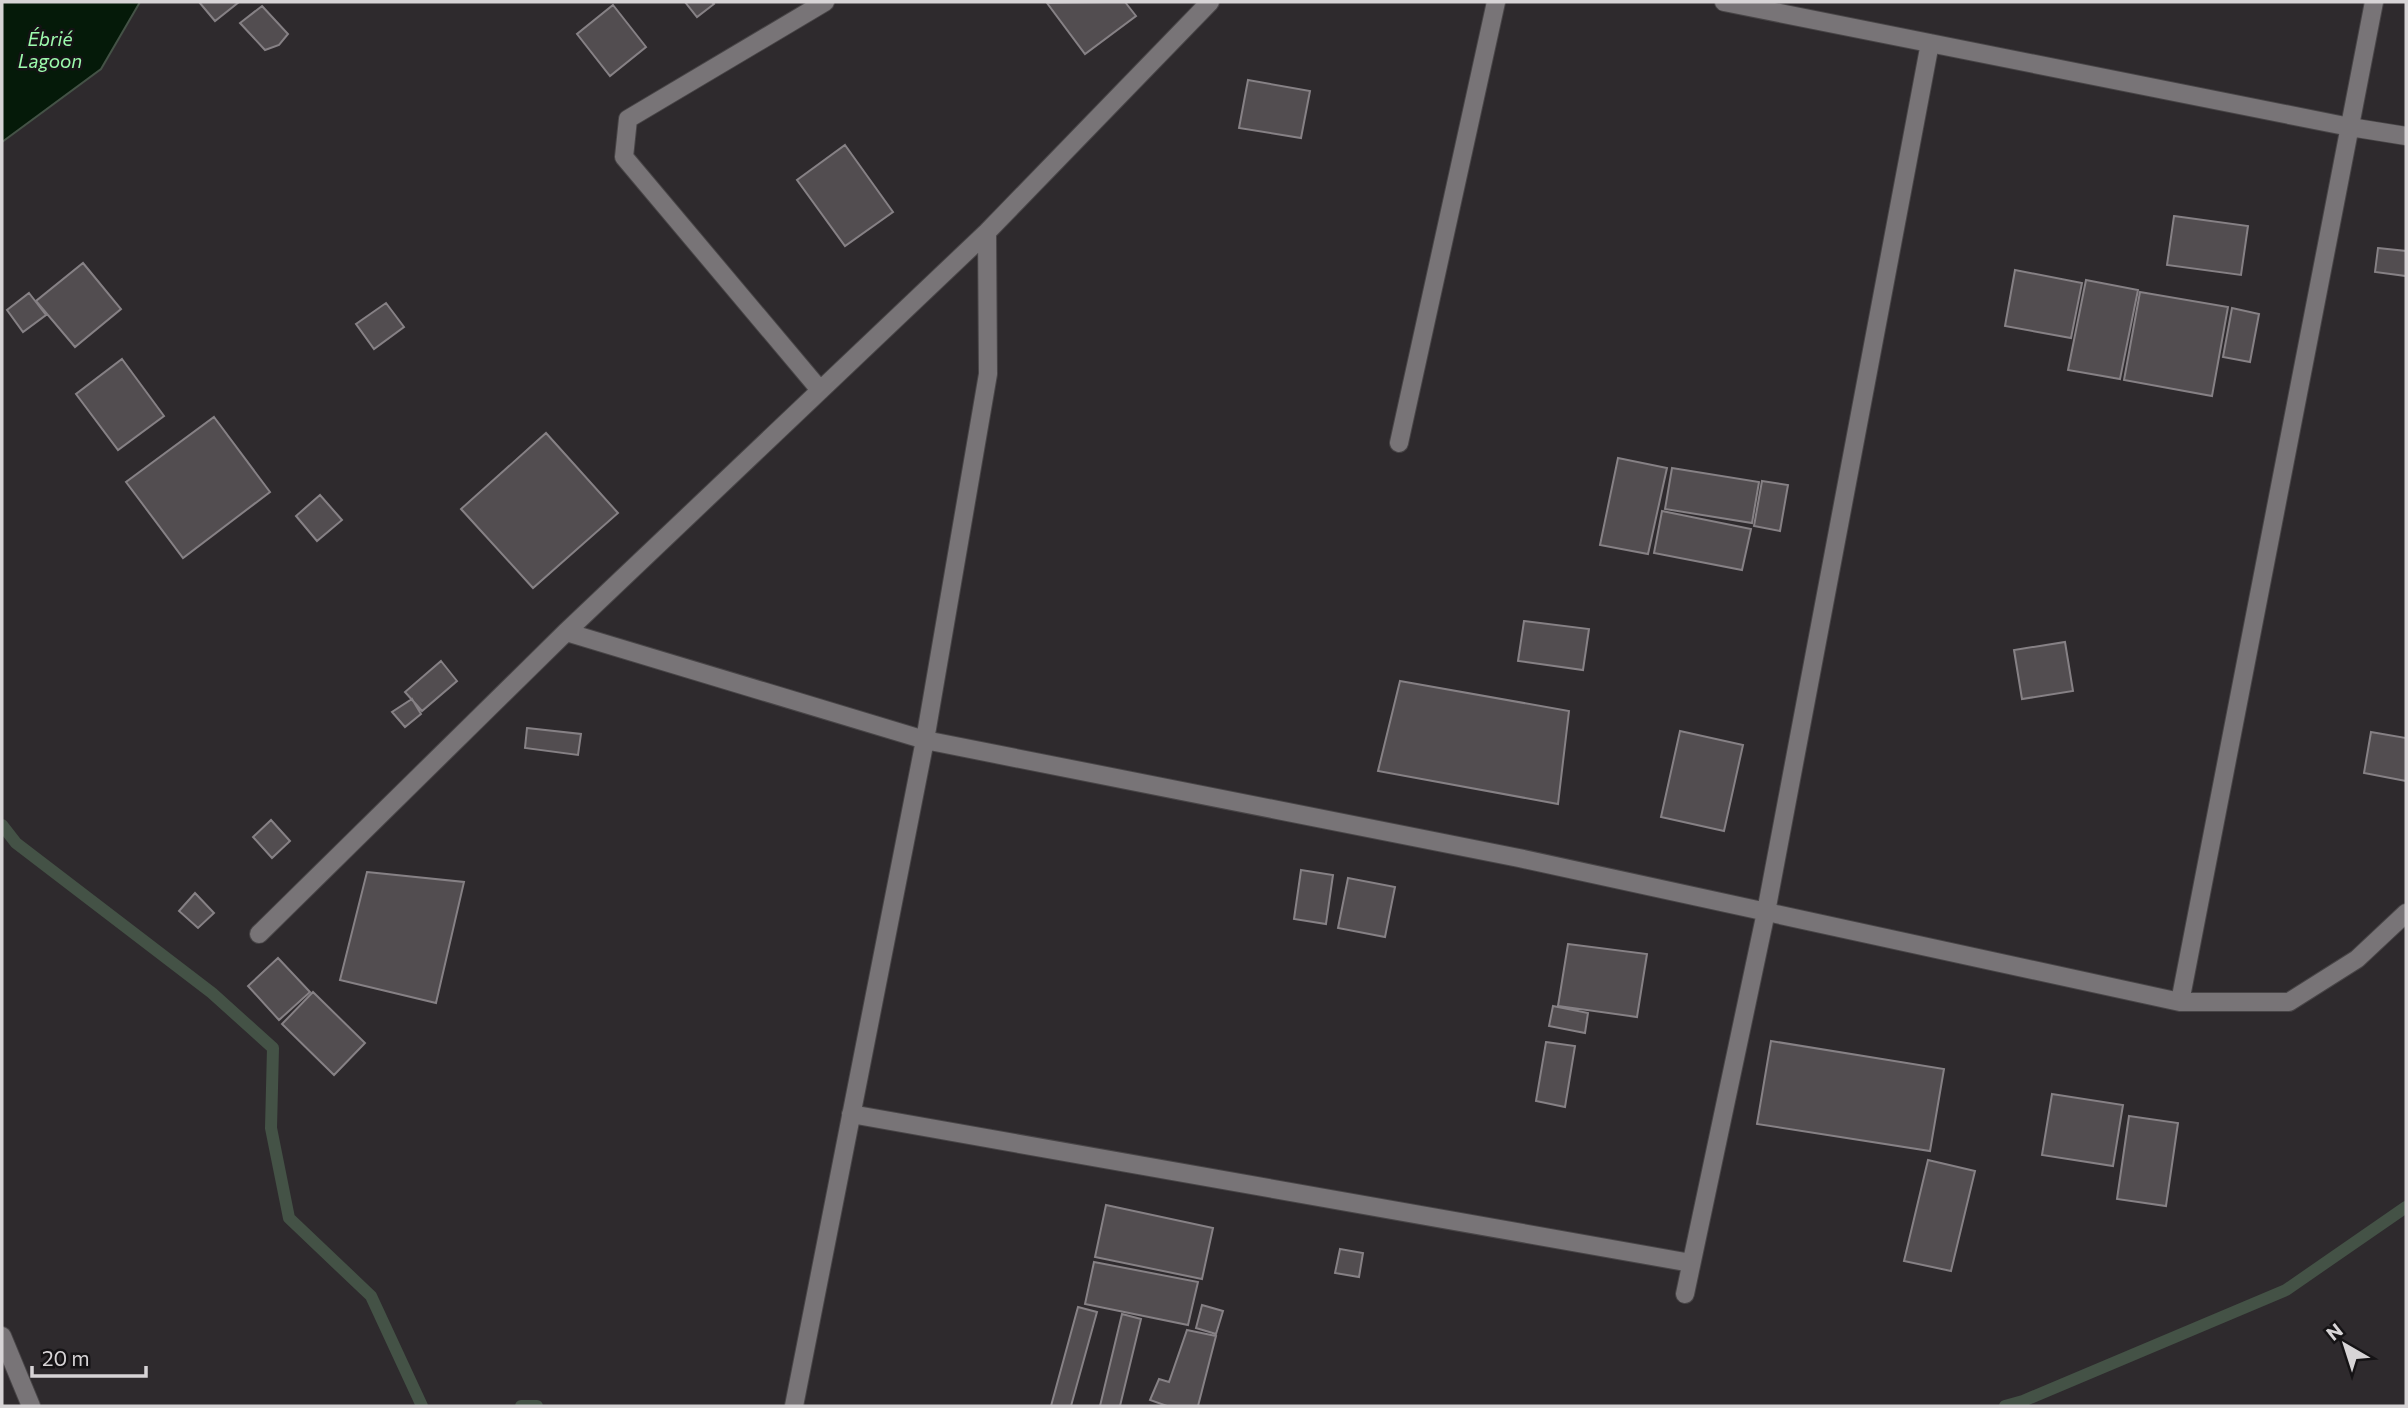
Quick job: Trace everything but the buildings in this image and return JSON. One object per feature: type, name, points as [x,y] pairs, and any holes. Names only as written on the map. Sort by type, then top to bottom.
[{"type":"street","points":[[820,390],[624,157],[628,119],[825,2]]},
{"type":"street","points":[[260,934],[566,632],[987,232],[1210,2]]},
{"type":"street","points":[[1399,443],[1496,2]]},
{"type":"street","points":[[1724,2],[2406,136]]},
{"type":"street","points":[[2180,1002],[2374,2]]},
{"type":"street","points":[[1685,1294],[1766,912],[1930,43]]},
{"type":"street","points":[[794,1406],[925,740],[988,374],[987,232]]},
{"type":"street","points":[[566,632],[925,740],[1506,856],[2180,1002],[2289,1002],[2357,959],[2406,913]]},
{"type":"street","points":[[851,1114],[1691,1263]]},
{"type":"street","points":[[2,1336],[31,1406]]},
{"type":"water","name":"Ébrié Lagoon","points":[[2,2],[140,2],[101,69],[2,142]]},
{"type":"waterway","points":[[2,825],[16,843],[212,993],[273,1048],[271,1128],[289,1218],[371,1296],[422,1406]]},
{"type":"waterway","points":[[2005,1406],[2023,1401],[2286,1290],[2406,1207]]},
{"type":"waterway","points":[[521,1406],[537,1406]]}]
